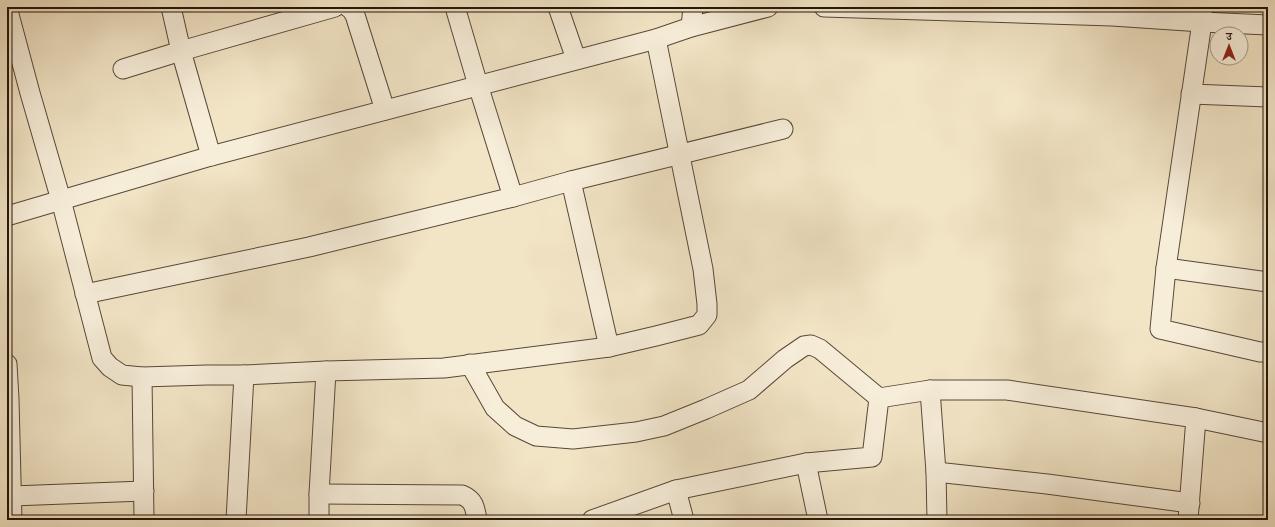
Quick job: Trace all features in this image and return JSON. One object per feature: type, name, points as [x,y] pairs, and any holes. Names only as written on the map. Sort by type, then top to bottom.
[{"type":"street","points":[[8,7],[102,358],[110,367],[122,375],[142,377],[444,368],[609,347],[699,325],[707,315],[703,270],[656,39]]},
{"type":"street","points":[[171,7],[181,51],[210,156]]},
{"type":"street","points":[[123,69],[335,7]]},
{"type":"street","points":[[348,7],[355,15],[384,110]]},
{"type":"street","points":[[455,7],[513,197]]},
{"type":"street","points":[[558,7],[576,59]]},
{"type":"street","points":[[691,27],[693,7]]},
{"type":"street","points":[[7,216],[210,156],[656,39],[691,27],[768,7]]},
{"type":"street","points":[[824,7],[1025,10],[1202,15],[1268,25]]},
{"type":"street","points":[[1202,15],[1166,268],[1160,329],[1260,352],[1268,352]]},
{"type":"street","points":[[1191,94],[1268,97]]},
{"type":"street","points":[[85,294],[309,247],[783,129]]},
{"type":"street","points":[[571,181],[609,347]]},
{"type":"street","points":[[1166,268],[1268,282]]},
{"type":"street","points":[[470,364],[495,408],[515,426],[536,436],[573,439],[629,433],[664,426],[749,390],[785,359],[804,346],[811,345],[820,349],[879,398],[930,390],[1007,390],[1196,418],[1268,432]]},
{"type":"street","points":[[7,364],[12,520]]},
{"type":"street","points":[[319,520],[319,494],[326,371]]},
{"type":"street","points":[[236,520],[244,375]]},
{"type":"street","points":[[142,377],[144,520]]},
{"type":"street","points":[[930,390],[936,472],[937,520]]},
{"type":"street","points":[[592,520],[676,490],[806,464],[872,457],[879,398]]},
{"type":"street","points":[[936,472],[1047,484],[1189,512],[1196,418]]},
{"type":"street","points":[[806,464],[818,520]]},
{"type":"street","points":[[676,490],[684,520]]},
{"type":"street","points":[[12,496],[144,491]]},
{"type":"street","points":[[319,494],[462,495],[469,498],[477,520]]}]
